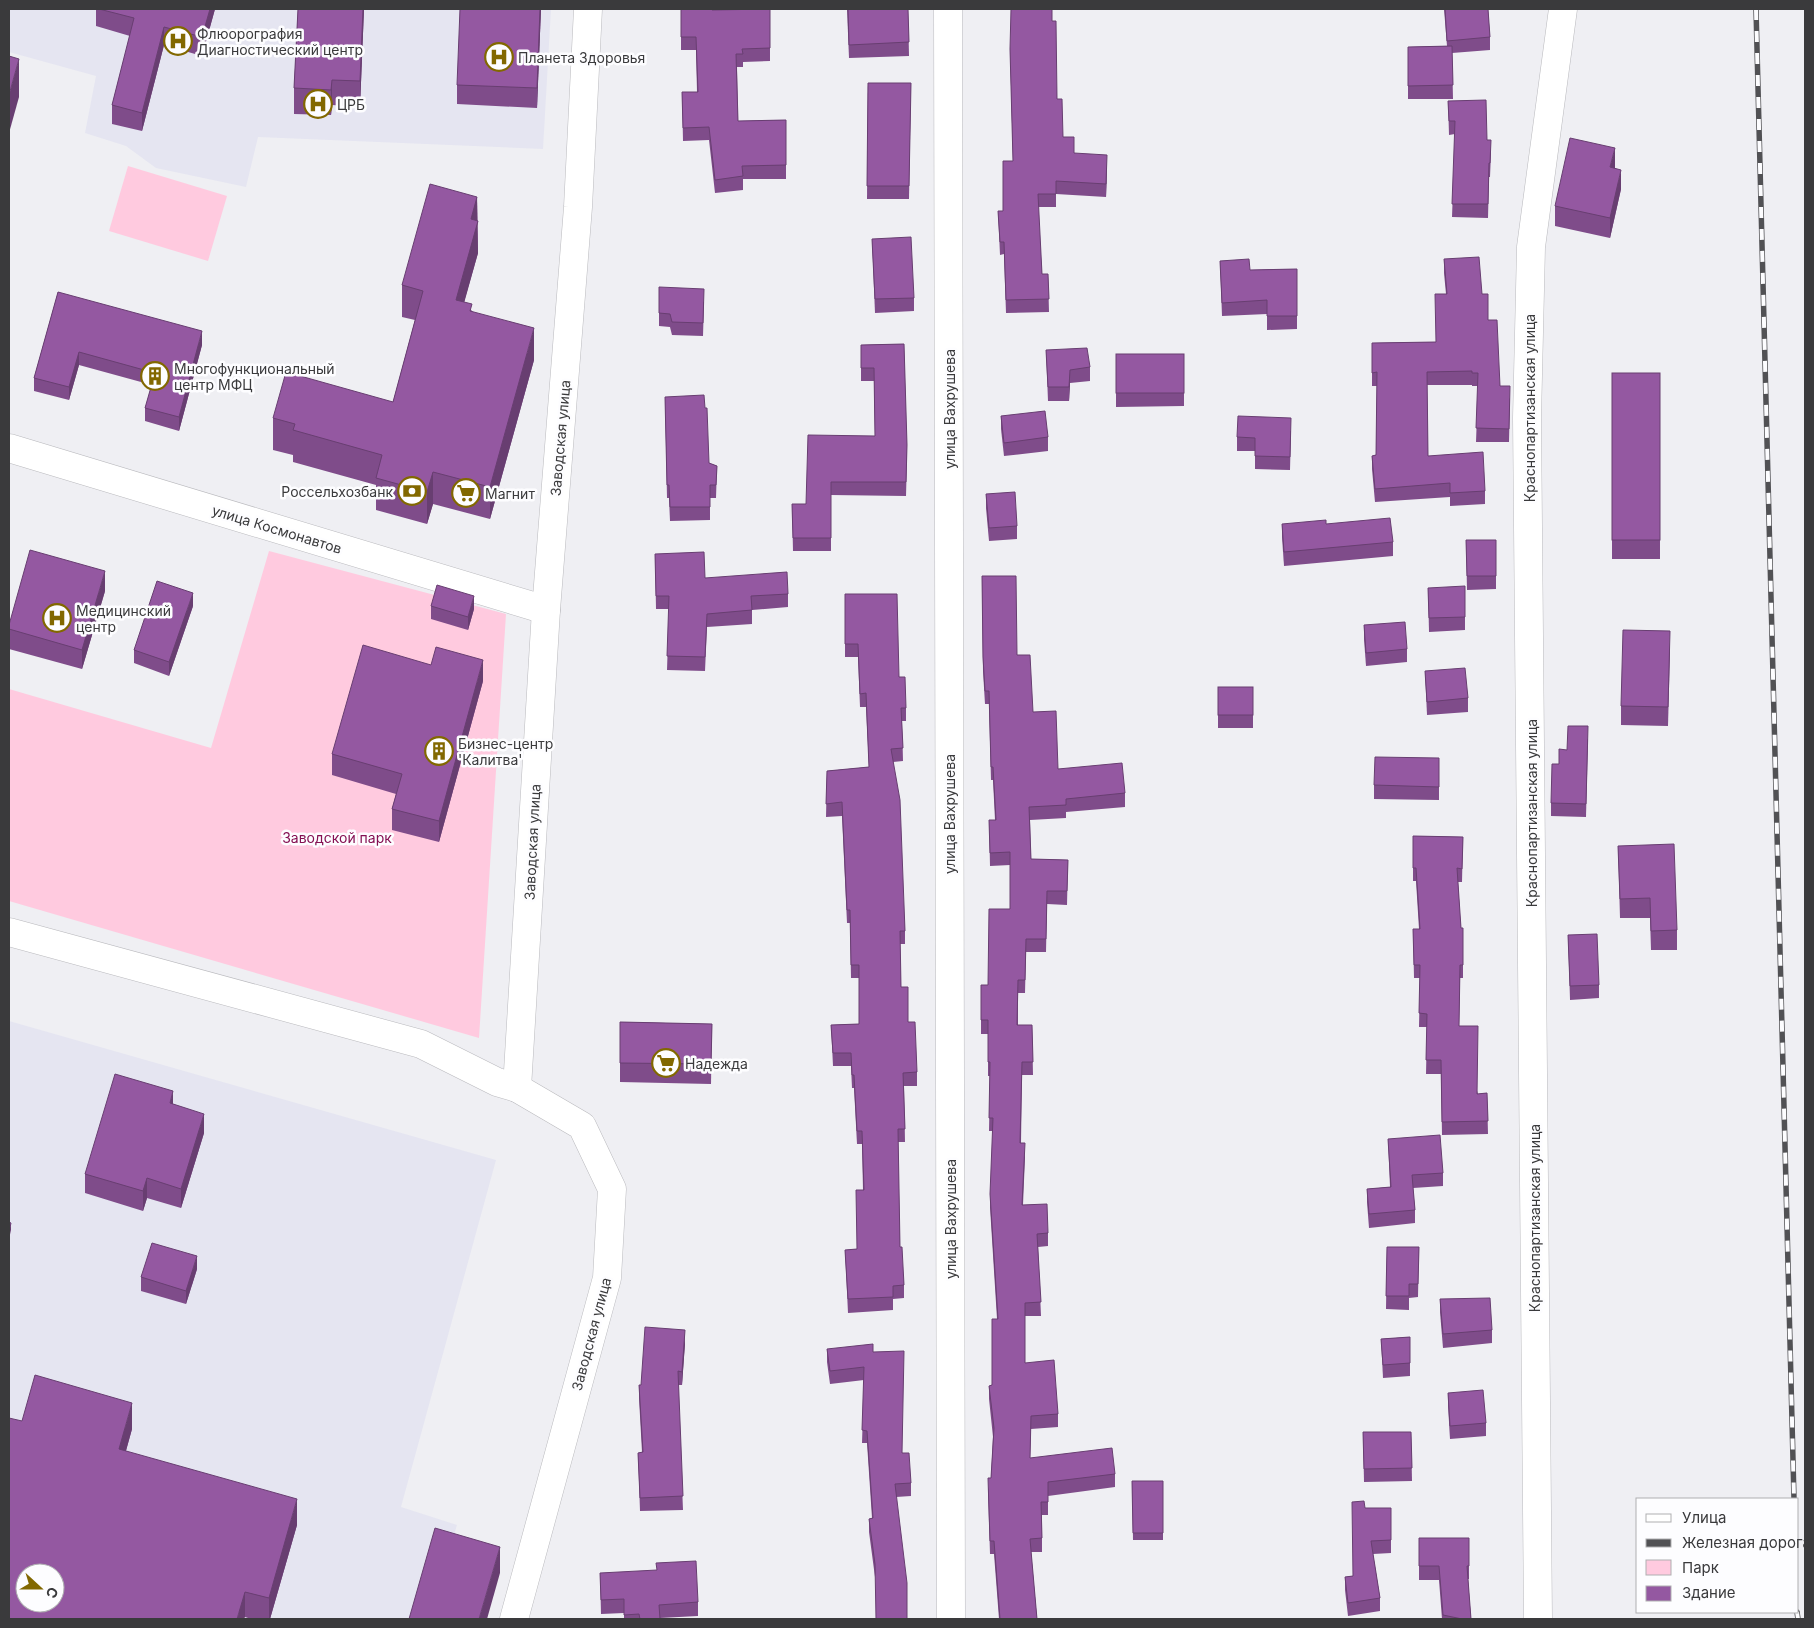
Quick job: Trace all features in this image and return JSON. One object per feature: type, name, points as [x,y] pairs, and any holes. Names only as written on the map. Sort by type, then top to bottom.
[{"type":"street","name":"Заводская улица","points":[[514,1619],[607,1278],[612,1189],[582,1126],[517,1088],[546,610],[578,207],[588,9]]},
{"type":"street","name":"улица Вахрушева","points":[[948,9],[951,1619]]},
{"type":"street","name":"Краснопартизанская улица","points":[[1538,1619],[1527,418],[1531,247],[1563,9]]},
{"type":"street","name":"улица Космонавтов","points":[[9,448],[546,610]]},
{"type":"street","points":[[9,932],[421,1044],[497,1082],[517,1088]]},
{"type":"shaded area","name":"ЦРБ","points":[[9,9],[551,9],[543,149],[258,137],[246,187],[156,168],[126,146],[85,133],[96,76],[9,52]]},
{"type":"shaded area","points":[[9,1021],[496,1160],[401,1507],[457,1525],[429,1619],[9,1619]]},
{"type":"green space","points":[[128,166],[227,196],[208,261],[109,231]]},
{"type":"green space","name":"Заводской парк","points":[[269,551],[506,614],[479,1038],[9,901],[9,689],[211,748]]},
{"type":"building","points":[[99,9],[210,9],[202,37],[164,27],[142,113],[112,105],[134,18]]},
{"type":"building","points":[[298,9],[363,9],[360,81],[332,80],[331,90],[294,88]]},
{"type":"building","name":"Планета Здоровья","points":[[460,9],[540,9],[537,88],[457,85]]},
{"type":"building","points":[[681,9],[770,9],[770,48],[742,49],[743,54],[736,54],[738,121],[786,120],[786,165],[742,166],[743,176],[715,180],[709,127],[683,128],[682,92],[698,92],[696,37],[681,37]]},
{"type":"building","points":[[848,9],[908,9],[909,42],[849,45]]},
{"type":"building","points":[[1011,9],[1052,9],[1052,21],[1056,21],[1057,99],[1062,99],[1063,137],[1074,137],[1074,153],[1107,155],[1106,184],[1056,181],[1056,194],[1038,194],[1042,274],[1048,274],[1049,299],[1006,300],[1004,242],[1000,242],[998,211],[1003,211],[1003,161],[1013,161],[1010,49]]},
{"type":"building","points":[[1445,9],[1488,9],[1490,37],[1447,41]]},
{"type":"building","points":[[1452,46],[1453,85],[1408,86],[1408,47]]},
{"type":"building","points":[[9,56],[19,59],[9,95]]},
{"type":"building","points":[[868,83],[911,83],[909,186],[867,186]]},
{"type":"building","points":[[1486,100],[1487,140],[1491,140],[1488,204],[1452,204],[1455,121],[1449,121],[1448,101]]},
{"type":"building","points":[[1570,138],[1615,148],[1610,167],[1621,170],[1610,218],[1555,206]]},
{"type":"building","points":[[430,184],[477,197],[471,219],[478,221],[456,300],[472,304],[470,311],[534,328],[490,487],[433,472],[427,492],[376,478],[382,455],[293,430],[295,424],[273,418],[286,372],[393,402],[423,291],[402,285]]},
{"type":"building","points":[[911,237],[914,298],[875,299],[872,239]]},
{"type":"building","points":[[1479,257],[1482,294],[1488,294],[1488,320],[1497,320],[1500,386],[1510,386],[1509,429],[1476,428],[1478,373],[1472,373],[1472,371],[1427,372],[1428,456],[1483,452],[1485,491],[1450,493],[1450,483],[1375,489],[1372,456],[1376,455],[1377,372],[1372,373],[1372,343],[1436,342],[1435,294],[1447,294],[1444,259]]},
{"type":"building","points":[[1249,259],[1250,270],[1297,269],[1297,316],[1267,316],[1267,300],[1222,303],[1220,261]]},
{"type":"building","points":[[659,287],[704,289],[703,323],[672,322],[670,314],[659,313]]},
{"type":"building","name":"Многофункциональный центр МФЦ","points":[[58,292],[202,331],[179,417],[145,408],[155,373],[79,352],[69,387],[34,378]]},
{"type":"building","points":[[904,344],[907,445],[906,482],[831,482],[831,538],[793,538],[792,504],[806,504],[808,435],[875,436],[874,368],[861,368],[861,345]]},
{"type":"building","points":[[1087,348],[1090,367],[1070,370],[1069,387],[1048,387],[1046,350]]},
{"type":"building","points":[[1116,354],[1184,354],[1184,393],[1116,393]]},
{"type":"building","points":[[1612,373],[1660,373],[1660,540],[1612,540]]},
{"type":"building","points":[[704,395],[705,408],[707,408],[709,463],[717,466],[716,485],[710,485],[710,507],[670,507],[669,485],[667,485],[665,397]]},
{"type":"building","points":[[1045,411],[1048,437],[1004,443],[1001,416]]},
{"type":"building","points":[[1238,416],[1291,418],[1290,457],[1255,456],[1255,438],[1237,437]]},
{"type":"building","points":[[1015,492],[1017,526],[989,528],[986,494]]},
{"type":"building","points":[[1390,518],[1393,542],[1284,552],[1282,524],[1326,520],[1326,524]]},
{"type":"building","points":[[1466,540],[1496,540],[1496,576],[1467,576]]},
{"type":"building","name":"Медицинский центр","points":[[30,550],[105,571],[82,650],[9,629]]},
{"type":"building","points":[[704,552],[705,578],[787,572],[788,594],[751,596],[752,610],[707,614],[705,657],[667,656],[669,596],[656,596],[655,554]]},
{"type":"building","points":[[982,576],[1016,576],[1017,655],[1030,655],[1033,712],[1056,711],[1058,769],[1122,763],[1125,793],[1066,799],[1066,805],[1029,807],[1031,859],[1068,860],[1067,891],[1047,891],[1046,939],[1026,939],[1025,980],[1018,980],[1017,1025],[1032,1025],[1033,1062],[1022,1062],[1020,1143],[1025,1143],[1022,1205],[1047,1204],[1048,1233],[1037,1234],[1041,1302],[1025,1303],[1025,1363],[1054,1360],[1058,1414],[1031,1416],[1030,1458],[1112,1448],[1115,1474],[1048,1482],[1048,1502],[1041,1502],[1042,1538],[1030,1539],[1037,1619],[1000,1619],[994,1541],[990,1541],[988,1478],[991,1478],[994,1428],[989,1386],[992,1385],[992,1319],[998,1319],[990,1194],[993,1118],[989,1118],[990,1062],[988,1062],[988,1020],[981,1020],[981,985],[988,985],[989,909],[1010,909],[1010,852],[990,853],[989,820],[996,820],[993,767],[991,767],[989,691],[985,691],[983,657]]},
{"type":"building","points":[[157,581],[193,593],[169,662],[134,650]]},
{"type":"building","points":[[437,585],[474,596],[468,617],[431,606]]},
{"type":"building","points":[[1465,586],[1465,617],[1429,618],[1428,588]]},
{"type":"building","points":[[845,594],[897,594],[899,677],[905,677],[906,708],[901,708],[903,748],[891,749],[900,800],[905,931],[900,931],[901,987],[908,987],[908,1022],[915,1022],[917,1072],[903,1073],[905,1129],[898,1129],[900,1247],[902,1247],[904,1285],[893,1286],[893,1297],[848,1299],[845,1250],[857,1249],[856,1190],[864,1190],[862,1131],[857,1131],[851,1053],[833,1053],[831,1025],[859,1024],[859,965],[851,965],[850,910],[847,910],[842,802],[826,804],[827,771],[869,767],[866,693],[860,694],[858,644],[845,644]]},
{"type":"building","points":[[1405,622],[1407,649],[1366,653],[1364,625]]},
{"type":"building","points":[[1623,630],[1670,631],[1668,707],[1621,706]]},
{"type":"building","points":[[363,645],[431,665],[436,647],[483,660],[439,821],[392,809],[402,774],[332,754]]},
{"type":"building","points":[[1465,668],[1468,698],[1427,702],[1425,671]]},
{"type":"building","points":[[1218,687],[1253,687],[1253,715],[1218,715]]},
{"type":"building","points":[[1568,726],[1588,726],[1586,804],[1551,803],[1552,764],[1559,764],[1559,749],[1567,750]]},
{"type":"building","points":[[1375,757],[1439,758],[1439,787],[1374,785]]},
{"type":"building","points":[[1413,836],[1463,837],[1462,869],[1457,868],[1461,928],[1463,928],[1463,965],[1460,965],[1459,1026],[1478,1026],[1477,1094],[1487,1093],[1488,1121],[1442,1122],[1441,1060],[1426,1060],[1427,1014],[1419,1013],[1420,965],[1414,965],[1413,929],[1420,929],[1416,868],[1413,868]]},
{"type":"building","points":[[1674,844],[1677,930],[1651,931],[1650,898],[1620,899],[1618,846]]},
{"type":"building","points":[[1597,934],[1599,985],[1570,986],[1568,935]]},
{"type":"building","points":[[620,1022],[712,1024],[711,1064],[620,1063]]},
{"type":"building","points":[[115,1074],[173,1091],[170,1103],[204,1114],[181,1189],[147,1178],[143,1191],[85,1174]]},
{"type":"building","points":[[1440,1135],[1443,1173],[1412,1175],[1415,1210],[1369,1214],[1367,1189],[1391,1187],[1388,1139]]},
{"type":"building","points":[[152,1243],[197,1256],[186,1291],[141,1277]]},
{"type":"building","points":[[1387,1247],[1419,1247],[1418,1284],[1409,1284],[1409,1296],[1386,1296]]},
{"type":"building","points":[[1490,1298],[1492,1330],[1443,1334],[1440,1299]]},
{"type":"building","points":[[645,1327],[685,1330],[682,1372],[678,1371],[683,1496],[640,1498],[638,1453],[643,1452],[639,1385],[641,1385]]},
{"type":"building","points":[[1410,1337],[1410,1363],[1383,1365],[1381,1339]]},
{"type":"building","points":[[873,1344],[873,1352],[904,1351],[902,1453],[909,1453],[911,1483],[895,1484],[907,1583],[907,1619],[876,1619],[875,1564],[869,1519],[873,1518],[867,1431],[862,1430],[864,1367],[830,1371],[827,1349]]},
{"type":"building","points":[[35,1375],[132,1403],[119,1449],[297,1499],[269,1598],[245,1592],[237,1619],[9,1619],[9,1418],[22,1421]]},
{"type":"building","points":[[1483,1390],[1486,1423],[1450,1426],[1448,1393]]},
{"type":"building","points":[[1363,1432],[1411,1432],[1412,1468],[1364,1469]]},
{"type":"building","points":[[1132,1481],[1163,1481],[1163,1533],[1133,1533]]},
{"type":"building","points":[[1364,1501],[1365,1508],[1391,1508],[1391,1540],[1371,1541],[1380,1598],[1348,1603],[1345,1577],[1353,1576],[1352,1502]]},
{"type":"building","points":[[435,1528],[500,1547],[479,1619],[409,1619]]},
{"type":"building","points":[[1419,1538],[1469,1538],[1469,1566],[1467,1566],[1471,1619],[1443,1615],[1439,1566],[1419,1566]]},
{"type":"building","points":[[696,1561],[698,1602],[659,1605],[660,1619],[640,1619],[639,1614],[624,1615],[624,1599],[601,1600],[600,1573],[657,1570],[656,1563]]},
{"type":"railway","points":[[1756,9],[1794,1498]]},
{"type":"railway","points":[[1797,1613],[1798,1619]]},
{"type":"place","name":"Флюорография Диагностический центр","points":[[178,41]]},
{"type":"place","name":"Планета Здоровья","points":[[499,57]]},
{"type":"place","name":"ЦРБ","points":[[318,104]]},
{"type":"place","name":"Многофункциональный центр МФЦ","points":[[155,376]]},
{"type":"place","name":"Россельхозбанк","points":[[412,491]]},
{"type":"place","name":"Магнит","points":[[466,493]]},
{"type":"place","name":"Медицинский центр","points":[[57,618]]},
{"type":"place","name":"Бизнес-центр 'Калитва'","points":[[439,751]]},
{"type":"place","name":"Надежда","points":[[666,1063]]}]
